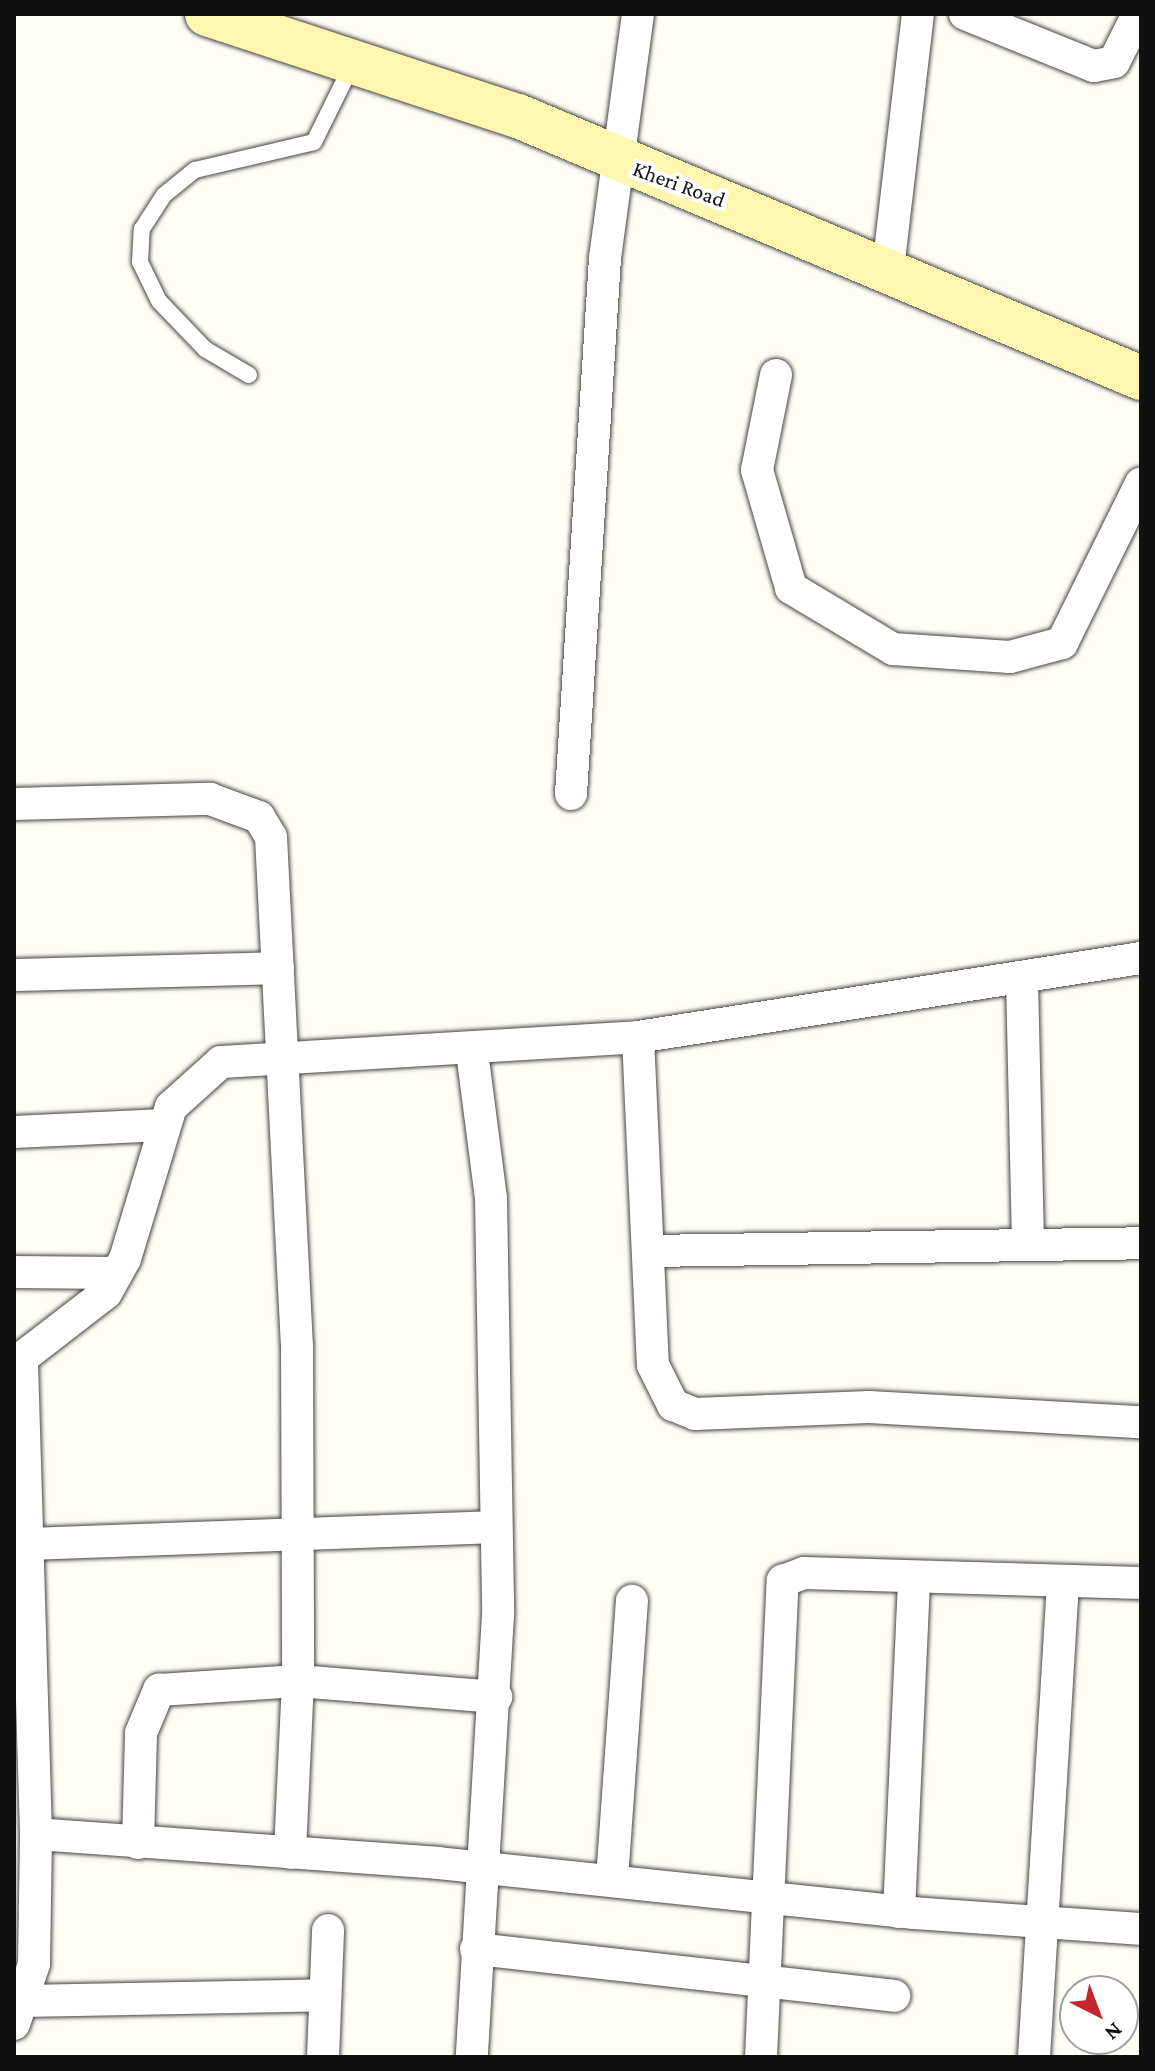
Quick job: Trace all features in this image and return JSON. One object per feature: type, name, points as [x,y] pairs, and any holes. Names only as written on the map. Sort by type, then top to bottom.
[{"type":"street","name":"Kheri Road","points":[[207,14],[518,116],[614,161],[888,269],[1141,378]]},
{"type":"street","points":[[571,794],[614,161],[638,14]]},
{"type":"street","points":[[888,269],[918,14]]},
{"type":"street","points":[[965,14],[1094,66],[1114,62],[1138,14]]},
{"type":"street","points":[[776,375],[757,470],[791,588],[893,649],[1010,657],[1062,643],[1141,483]]},
{"type":"street","points":[[14,804],[240,804],[259,817],[271,837],[300,1530],[298,1681],[290,1853]]},
{"type":"street","points":[[325,1995],[20,2013],[36,1834],[25,1767],[31,1544],[18,1362],[86,1315],[117,1273],[164,1125],[191,1082],[221,1062],[282,1056],[472,1052],[638,1037],[1141,958]]},
{"type":"street","points":[[14,975],[278,968]]},
{"type":"street","points":[[1022,979],[1028,1243]]},
{"type":"street","points":[[638,1037],[653,1365],[673,1405],[695,1414],[869,1407],[1141,1422]]},
{"type":"street","points":[[472,1052],[491,1199],[496,1697],[479,1866],[472,2057]]},
{"type":"street","points":[[14,1132],[164,1125]]},
{"type":"street","points":[[649,1251],[1141,1243]]},
{"type":"street","points":[[14,1272],[117,1273]]},
{"type":"street","points":[[31,1544],[300,1530],[495,1527]]},
{"type":"street","points":[[761,2057],[783,1581],[804,1573],[1141,1583]]},
{"type":"street","points":[[899,1912],[914,1578]]},
{"type":"street","points":[[1034,2057],[1063,1582]]},
{"type":"street","points":[[612,1879],[632,1601]]},
{"type":"street","points":[[138,1843],[141,1733],[151,1698],[172,1686],[298,1681],[496,1697]]},
{"type":"street","points":[[36,1834],[479,1866],[899,1912],[1141,1929]]},
{"type":"street","points":[[323,2057],[328,1930]]},
{"type":"street","points":[[476,1949],[894,1996]]},
{"type":"lane","points":[[249,375],[205,349],[159,301],[140,262],[142,229],[164,195],[195,170],[314,142],[354,60]]}]
